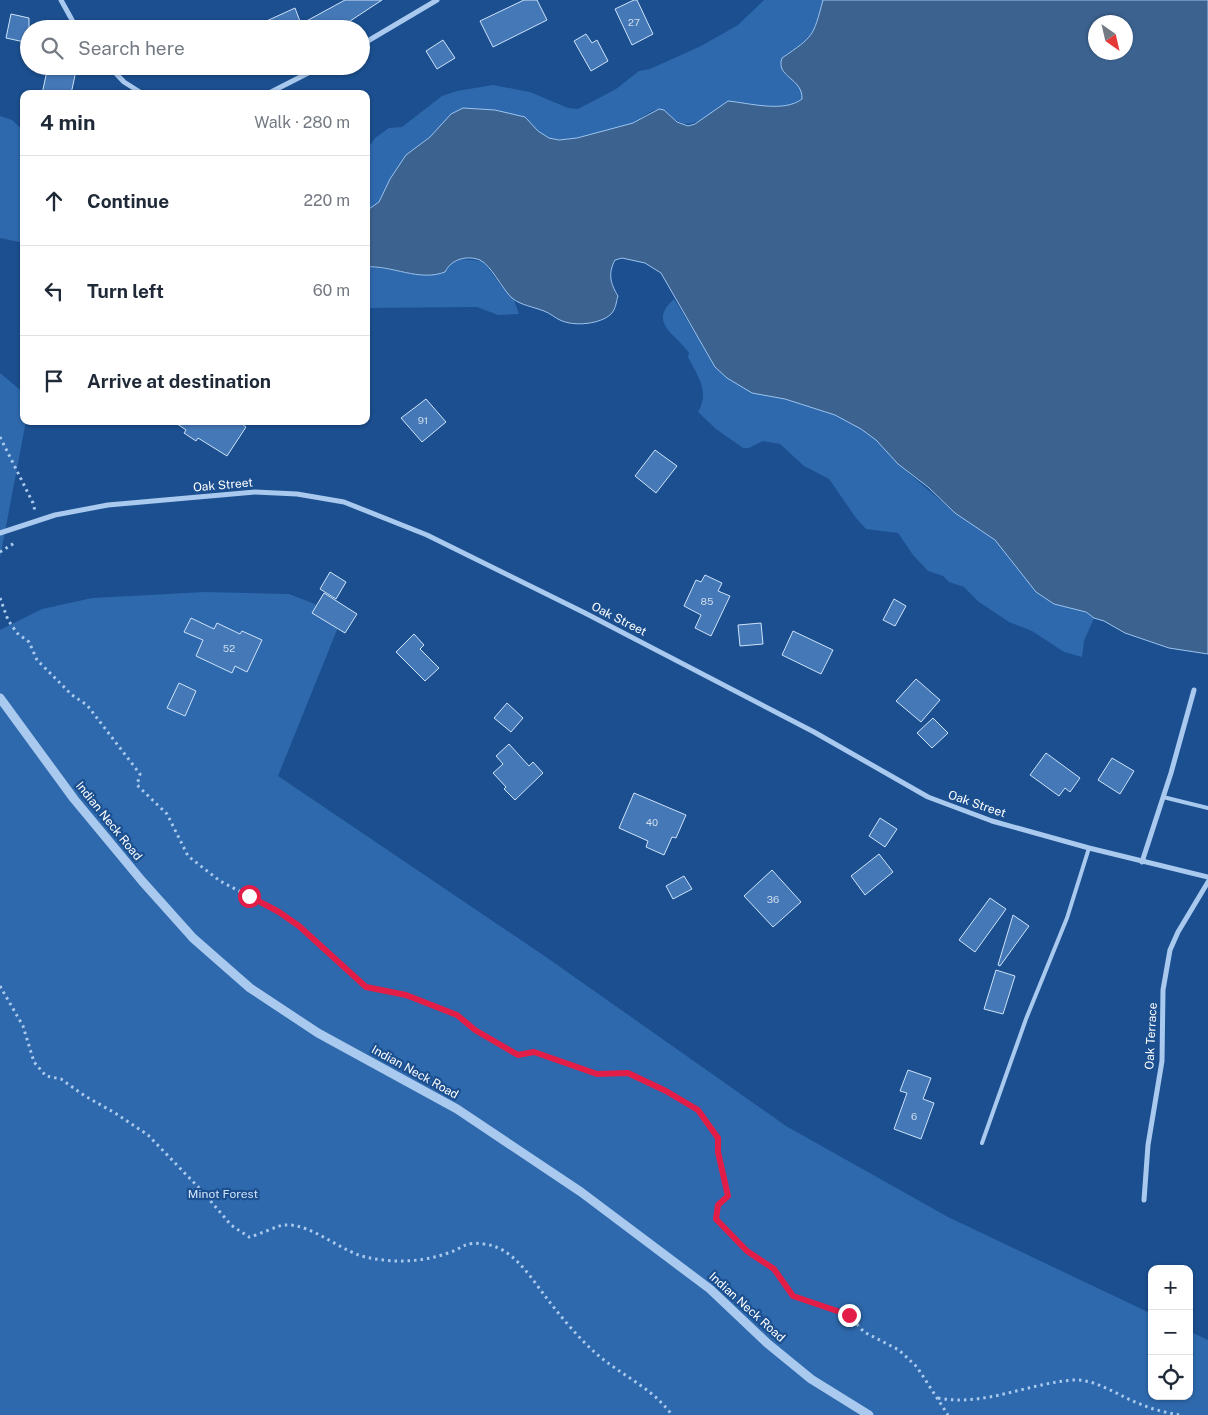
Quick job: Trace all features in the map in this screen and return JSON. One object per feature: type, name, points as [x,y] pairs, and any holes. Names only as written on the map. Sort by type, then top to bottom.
[{"type":"street","points":[[61,0],[72,20]]},
{"type":"street","points":[[370,40],[437,0]]},
{"type":"street","points":[[117,75],[137,90]]},
{"type":"street","points":[[275,90],[304,75]]},
{"type":"street","name":"Oak Street","points":[[0,533],[75,510],[108,505],[255,492],[313,496],[359,506],[427,535],[658,650],[814,732],[928,797],[992,821],[1142,862],[1208,877]]},
{"type":"street","points":[[1142,862],[1194,690]]},
{"type":"street","name":"Indian Neck Road","points":[[0,698],[74,799],[136,874],[193,938],[243,983],[278,1009],[318,1033],[457,1109],[568,1183],[710,1290],[767,1343],[804,1373],[869,1415]]},
{"type":"street","name":"Oak Terrace","points":[[1144,1200],[1148,1146],[1162,1061],[1166,970],[1174,940],[1208,882]]},
{"type":"lane","points":[[1163,797],[1208,808]]},
{"type":"lane","points":[[982,1143],[1026,1019],[1066,918],[1089,848]]},
{"type":"path","points":[[0,437],[34,503],[36,522]]},
{"type":"path","points":[[0,598],[8,620],[17,633],[30,642],[37,660],[72,695],[87,705],[140,774],[137,785],[166,814],[188,856],[220,881],[279,912],[299,926],[366,987],[406,995],[457,1015],[475,1030],[518,1055],[534,1052],[597,1074],[628,1073],[666,1091],[698,1110],[718,1138],[721,1169],[726,1180],[728,1196],[718,1205],[716,1219],[747,1251],[774,1269],[793,1296],[849,1315],[864,1332],[899,1350],[917,1367],[932,1386],[948,1415]]},
{"type":"path","points":[[0,986],[23,1026],[34,1062],[46,1076],[61,1079],[148,1135],[202,1191],[231,1225],[239,1231],[249,1237],[266,1233],[285,1225],[304,1229],[366,1258],[392,1262],[449,1253],[465,1244],[484,1244],[502,1249],[520,1264],[599,1356],[649,1390],[672,1415]]},
{"type":"path","points":[[937,1398],[956,1402],[1076,1380],[1094,1383],[1143,1406],[1180,1415]]},
{"type":"green space","points":[[764,0],[823,0],[811,35],[801,45],[782,58],[786,75],[800,88],[802,99],[786,106],[766,106],[728,101],[701,120],[686,124],[679,122],[664,110],[657,109],[625,126],[577,138],[555,139],[547,137],[538,131],[525,117],[429,137],[406,155],[390,179],[379,202],[370,208],[370,145],[375,138],[389,128],[402,127],[442,96],[457,91],[493,85],[530,92],[568,108],[578,109],[616,89],[639,71],[650,69],[701,46],[738,25]]},
{"type":"green space","points":[[0,116],[12,120],[20,127],[20,242],[0,238]]},
{"type":"green space","points":[[459,259],[483,261],[514,300],[519,314],[498,315],[477,307],[370,308],[370,268],[435,275],[445,272],[449,264]]},
{"type":"green space","points":[[674,299],[715,366],[752,393],[785,399],[835,415],[861,429],[876,440],[898,464],[955,513],[995,540],[1036,592],[1054,604],[1086,612],[1094,618],[1084,641],[1082,657],[1064,652],[1032,631],[1009,622],[979,602],[964,587],[949,582],[943,576],[928,571],[913,555],[898,533],[866,529],[829,479],[804,466],[780,444],[763,441],[749,448],[743,448],[716,429],[698,412],[703,391],[699,378],[688,357],[689,353],[671,334],[663,322],[666,307]]},
{"type":"green space","points":[[0,373],[20,390],[20,425],[25,425],[0,558]]},
{"type":"green space","name":"Minot Forest","points":[[205,592],[289,594],[343,615],[278,776],[546,957],[786,1126],[948,1217],[1148,1312],[1148,1400],[1193,1400],[1193,1333],[1208,1340],[1208,1415],[0,1415],[0,630],[42,609],[92,598]]},
{"type":"shaded area","points":[[823,0],[1208,0],[1208,654],[1169,648],[1125,633],[1086,612],[1054,604],[1036,592],[995,540],[955,513],[928,487],[898,464],[876,440],[861,429],[835,415],[785,399],[752,393],[727,378],[715,367],[661,273],[645,263],[622,258],[615,260],[611,274],[613,287],[618,296],[614,310],[601,320],[580,324],[566,322],[515,300],[480,260],[460,259],[451,264],[445,272],[435,275],[370,267],[370,208],[379,202],[390,179],[406,155],[430,137],[451,114],[463,108],[495,110],[525,117],[538,131],[549,138],[559,140],[577,138],[633,123],[659,109],[664,110],[677,122],[688,126],[695,124],[728,101],[766,106],[786,106],[802,99],[798,86],[782,69],[782,58],[801,45],[811,35]]},
{"type":"building","points":[[345,0],[382,0],[352,20],[308,20]]},
{"type":"building","points":[[524,0],[537,0],[547,20],[493,47],[480,21]]},
{"type":"building","points":[[637,0],[653,34],[632,45],[615,9]]},
{"type":"building","points":[[295,8],[300,20],[269,20]]},
{"type":"building","points":[[11,14],[29,18],[29,20],[20,20],[20,41],[6,38]]},
{"type":"building","points":[[586,34],[592,43],[597,40],[608,61],[591,71],[574,41]]},
{"type":"building","points":[[443,40],[455,58],[437,69],[426,51]]},
{"type":"building","points":[[46,75],[75,75],[72,90],[43,90]]},
{"type":"building","points":[[426,399],[446,422],[422,442],[401,418]]},
{"type":"building","points":[[179,425],[243,425],[246,427],[227,456],[198,438],[196,441],[184,433],[186,430]]},
{"type":"building","points":[[655,450],[677,466],[656,493],[635,476]]},
{"type":"building","points":[[330,572],[346,582],[336,599],[320,589]]},
{"type":"building","points":[[705,575],[722,583],[718,591],[730,596],[711,636],[695,628],[701,615],[684,606],[696,580],[701,582]]},
{"type":"building","points":[[324,593],[357,614],[345,633],[312,613]]},
{"type":"building","points":[[894,599],[906,606],[895,626],[883,620]]},
{"type":"building","points":[[191,618],[214,629],[217,623],[240,634],[242,631],[262,640],[247,672],[235,666],[232,673],[196,656],[203,640],[184,632]]},
{"type":"building","points":[[761,623],[763,644],[740,646],[738,625]]},
{"type":"building","points":[[793,631],[833,650],[821,674],[782,655]]},
{"type":"building","points":[[414,634],[424,645],[420,649],[439,668],[425,681],[396,652]]},
{"type":"building","points":[[916,679],[940,700],[921,722],[896,701]]},
{"type":"building","points":[[179,683],[196,691],[185,716],[167,708]]},
{"type":"building","points":[[507,703],[523,718],[511,732],[494,718]]},
{"type":"building","points":[[933,718],[948,733],[932,748],[917,733]]},
{"type":"building","points":[[509,744],[529,766],[533,762],[543,773],[515,800],[504,789],[506,787],[493,773],[503,764],[496,756]]},
{"type":"building","points":[[1046,753],[1080,778],[1070,792],[1065,788],[1059,796],[1030,775]]},
{"type":"building","points":[[1112,758],[1134,771],[1120,794],[1098,780]]},
{"type":"building","points":[[634,793],[686,815],[676,838],[672,837],[664,855],[646,847],[648,841],[619,828]]},
{"type":"building","points":[[880,818],[897,829],[885,847],[869,836]]},
{"type":"building","points":[[879,854],[893,872],[865,895],[851,876]]},
{"type":"building","points":[[772,870],[801,902],[773,927],[744,896]]},
{"type":"building","points":[[684,876],[692,889],[673,899],[666,886]]},
{"type":"building","points":[[990,898],[1006,909],[975,952],[959,940]]},
{"type":"building","points":[[1013,915],[1029,926],[1000,966],[998,965]]},
{"type":"building","points":[[996,970],[1015,976],[1003,1014],[984,1009]]},
{"type":"building","points":[[908,1070],[931,1078],[923,1099],[934,1103],[921,1139],[894,1129],[907,1093],[900,1091]]},
{"type":"route","points":[[249,896],[279,912],[299,926],[329,952],[345,970],[366,987],[406,995],[457,1015],[475,1030],[518,1055],[534,1052],[597,1074],[628,1073],[666,1091],[698,1110],[718,1138],[721,1169],[726,1180],[728,1196],[718,1205],[716,1219],[747,1251],[774,1269],[793,1296],[811,1300],[849,1315]]}]
